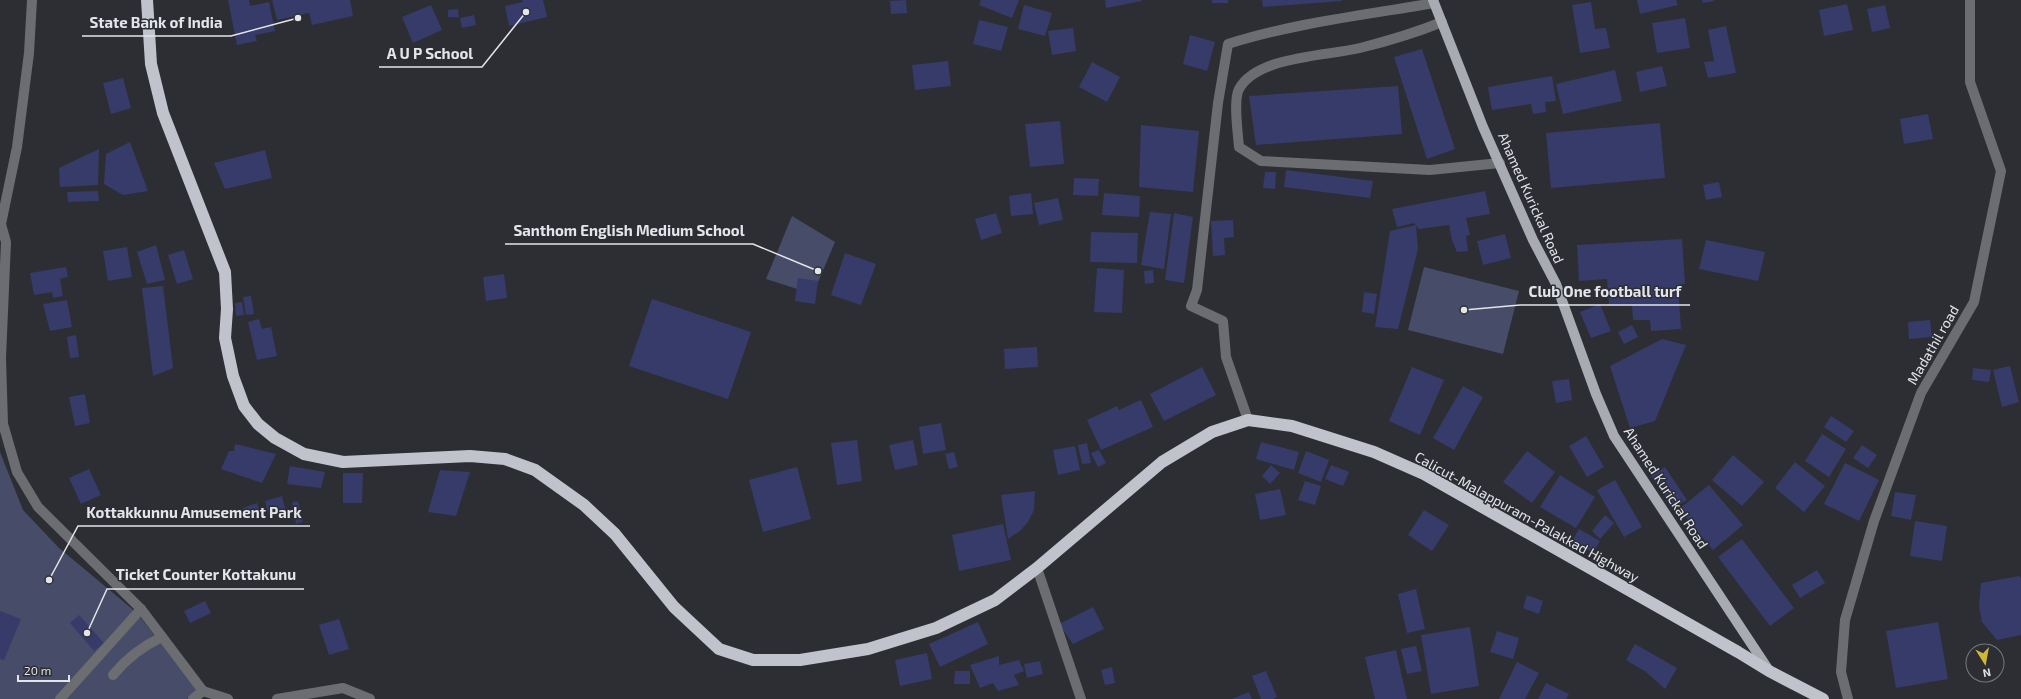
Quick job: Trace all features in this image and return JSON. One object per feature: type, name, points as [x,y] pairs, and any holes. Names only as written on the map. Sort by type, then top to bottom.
[{"type":"highway","name":"Calicut-Malappuram-Palakkad Highway","points":[[148,2],[151,64],[163,113],[225,272],[227,309],[225,338],[233,376],[244,406],[258,424],[275,438],[304,454],[344,462],[470,456],[505,459],[535,470],[584,505],[615,534],[674,607],[719,649],[753,660],[800,660],[868,649],[936,628],[995,600],[1037,568],[1162,462],[1212,432],[1248,420],[1292,426],[1374,452],[1424,474],[1769,671],[1823,699]]},
{"type":"main road","name":"Ahamed Kurickal Road","points":[[1434,2],[1484,127],[1533,240],[1556,284],[1596,394],[1614,436],[1769,671]]},
{"type":"street","points":[[32,0],[29,53],[17,147],[0,224],[6,242],[1,358],[4,424],[17,472],[38,507],[141,609],[203,691],[228,699]]},
{"type":"street","name":"Madathil road","points":[[1848,699],[1841,672],[1845,620],[1874,521],[1921,393],[1974,302],[2001,171],[1970,82],[1970,0]]},
{"type":"street","points":[[1248,420],[1226,357],[1223,321],[1191,306],[1197,290],[1218,103],[1228,44],[1251,37],[1434,2]]},
{"type":"street","points":[[1442,22],[1417,32],[1384,42],[1281,62],[1252,74],[1238,90],[1236,115],[1239,147],[1262,161],[1430,170],[1500,163]]},
{"type":"street","points":[[1037,568],[1081,699]]},
{"type":"street","points":[[60,699],[141,609]]},
{"type":"street","points":[[113,676],[129,658],[146,645],[162,636]]},
{"type":"street","points":[[277,699],[343,688],[370,699]]},
{"type":"street","points":[[193,699],[203,691]]},
{"type":"shaded area","points":[[792,216],[835,242],[813,294],[766,279]]},
{"type":"shaded area","points":[[1424,267],[1519,291],[1503,354],[1408,330]]},
{"type":"shaded area","points":[[0,452],[23,510],[58,547],[137,613],[198,691],[187,699],[0,699]]},
{"type":"building","points":[[228,0],[249,0],[250,6],[269,2],[275,31],[255,35],[257,41],[237,45]]},
{"type":"building","points":[[272,0],[350,0],[353,16],[312,25],[309,13],[277,20]]},
{"type":"building","points":[[522,0],[543,0],[547,17],[509,26],[505,6],[523,2]]},
{"type":"building","points":[[906,0],[907,13],[891,14],[890,1]]},
{"type":"building","points":[[981,0],[1019,0],[1012,18],[979,5]]},
{"type":"building","points":[[1105,0],[1142,0],[1142,1],[1106,8]]},
{"type":"building","points":[[1212,0],[1228,0],[1228,3],[1212,3]]},
{"type":"building","points":[[1262,0],[1342,0],[1342,1],[1263,7]]},
{"type":"building","points":[[1637,0],[1676,0],[1678,5],[1640,14]]},
{"type":"building","points":[[1702,0],[1714,0],[1714,1],[1703,3]]},
{"type":"building","points":[[1591,2],[1595,29],[1606,28],[1610,48],[1580,53],[1572,5]]},
{"type":"building","points":[[1847,4],[1853,30],[1824,36],[1819,10]]},
{"type":"building","points":[[431,5],[442,30],[413,43],[402,17]]},
{"type":"building","points":[[1024,5],[1052,13],[1045,36],[1018,29]]},
{"type":"building","points":[[1885,5],[1890,28],[1872,32],[1867,9]]},
{"type":"building","points":[[458,9],[459,17],[448,17],[448,10]]},
{"type":"building","points":[[474,15],[476,25],[462,28],[460,18]]},
{"type":"building","points":[[1685,18],[1690,48],[1657,53],[1652,23]]},
{"type":"building","points":[[979,20],[1008,27],[1001,51],[973,44]]},
{"type":"building","points":[[1726,26],[1736,73],[1708,78],[1704,62],[1714,61],[1708,30]]},
{"type":"building","points":[[1073,28],[1076,51],[1052,55],[1048,31]]},
{"type":"building","points":[[1190,35],[1215,42],[1207,71],[1183,64]]},
{"type":"building","points":[[1422,49],[1455,149],[1427,159],[1394,57]]},
{"type":"building","points":[[948,61],[951,86],[915,90],[912,65]]},
{"type":"building","points":[[1092,62],[1120,77],[1107,102],[1079,87]]},
{"type":"building","points":[[1662,66],[1667,86],[1640,92],[1636,72]]},
{"type":"building","points":[[1615,70],[1622,101],[1563,114],[1556,84]]},
{"type":"building","points":[[1552,76],[1556,101],[1545,102],[1546,112],[1533,114],[1531,104],[1492,110],[1488,87]]},
{"type":"building","points":[[123,78],[131,108],[111,114],[103,83]]},
{"type":"building","points":[[1398,86],[1402,134],[1256,145],[1249,96]]},
{"type":"building","points":[[1928,114],[1933,139],[1904,144],[1900,119]]},
{"type":"building","points":[[1060,121],[1064,164],[1030,167],[1025,124]]},
{"type":"building","points":[[1660,123],[1665,178],[1551,188],[1546,133]]},
{"type":"building","points":[[1141,125],[1199,131],[1193,192],[1139,187]]},
{"type":"building","points":[[130,142],[148,191],[123,195],[104,184],[106,154]]},
{"type":"building","points":[[99,149],[98,185],[60,187],[59,168]]},
{"type":"building","points":[[265,150],[272,178],[225,189],[214,163]]},
{"type":"building","points":[[1286,170],[1373,181],[1370,198],[1284,187]]},
{"type":"building","points":[[1265,172],[1276,172],[1275,189],[1263,188]]},
{"type":"building","points":[[1074,178],[1099,179],[1098,196],[1073,195]]},
{"type":"building","points":[[1719,182],[1722,197],[1706,200],[1703,185]]},
{"type":"building","points":[[98,191],[99,201],[68,202],[67,192]]},
{"type":"building","points":[[1485,191],[1490,214],[1466,218],[1470,235],[1466,236],[1468,251],[1457,252],[1452,240],[1449,225],[1419,229],[1414,223],[1397,227],[1392,209]]},
{"type":"building","points":[[1031,193],[1033,214],[1011,216],[1009,196]]},
{"type":"building","points":[[1104,193],[1140,196],[1139,217],[1102,215]]},
{"type":"building","points":[[1058,198],[1063,220],[1039,225],[1034,203]]},
{"type":"building","points":[[1150,212],[1171,214],[1164,269],[1141,265]]},
{"type":"building","points":[[996,213],[1002,233],[981,240],[975,219]]},
{"type":"building","points":[[1174,213],[1193,217],[1184,283],[1165,280]]},
{"type":"building","points":[[1233,220],[1234,237],[1224,238],[1225,255],[1213,256],[1211,221]]},
{"type":"building","points":[[1416,225],[1418,249],[1398,329],[1375,327],[1390,231]]},
{"type":"building","points":[[1091,232],[1138,233],[1137,263],[1090,262]]},
{"type":"building","points":[[1505,234],[1511,258],[1483,265],[1477,241]]},
{"type":"building","points":[[1682,239],[1685,284],[1678,285],[1681,329],[1651,331],[1650,320],[1633,320],[1632,305],[1609,306],[1607,279],[1579,281],[1577,245]]},
{"type":"building","points":[[1706,240],[1765,252],[1758,281],[1699,269]]},
{"type":"building","points":[[156,245],[165,280],[147,284],[137,252]]},
{"type":"building","points":[[127,247],[132,277],[108,281],[103,251]]},
{"type":"building","points":[[184,250],[193,279],[177,284],[168,255]]},
{"type":"building","points":[[845,253],[876,264],[861,305],[831,295]]},
{"type":"building","points":[[66,267],[68,277],[60,279],[63,296],[53,298],[52,292],[34,295],[30,273]]},
{"type":"building","points":[[1097,268],[1124,270],[1122,313],[1094,312]]},
{"type":"building","points":[[1153,270],[1154,283],[1145,284],[1144,271]]},
{"type":"building","points":[[504,274],[507,298],[486,301],[483,277]]},
{"type":"building","points":[[798,278],[818,281],[815,304],[795,301]]},
{"type":"building","points":[[163,286],[173,368],[153,376],[142,288]]},
{"type":"building","points":[[1364,292],[1377,294],[1374,314],[1362,312]]},
{"type":"building","points":[[251,296],[254,314],[246,315],[243,297]]},
{"type":"building","points":[[652,299],[751,332],[728,399],[629,366]]},
{"type":"building","points":[[67,300],[72,327],[50,331],[43,304]]},
{"type":"building","points":[[242,302],[244,315],[236,316],[235,303]]},
{"type":"building","points":[[1600,304],[1611,331],[1591,338],[1580,312]]},
{"type":"building","points":[[259,319],[262,329],[271,327],[277,356],[257,360],[248,322]]},
{"type":"building","points":[[1930,320],[1932,337],[1909,339],[1908,322]]},
{"type":"building","points":[[1632,325],[1638,337],[1624,344],[1618,332]]},
{"type":"building","points":[[76,335],[79,357],[70,358],[67,337]]},
{"type":"building","points":[[1662,339],[1686,345],[1655,421],[1630,428],[1610,366]]},
{"type":"building","points":[[1037,347],[1038,367],[1005,369],[1004,349]]},
{"type":"building","points":[[2010,366],[2019,402],[2002,407],[1993,370]]},
{"type":"building","points":[[1202,367],[1216,395],[1164,421],[1150,394]]},
{"type":"building","points":[[1412,367],[1444,380],[1420,435],[1389,421]]},
{"type":"building","points":[[1973,368],[1991,370],[1989,382],[1972,380]]},
{"type":"building","points":[[1569,379],[1572,400],[1556,403],[1552,381]]},
{"type":"building","points":[[1463,386],[1483,397],[1454,450],[1433,438]]},
{"type":"building","points":[[85,394],[90,423],[75,426],[69,397]]},
{"type":"building","points":[[1141,400],[1153,427],[1101,450],[1087,420],[1117,406],[1119,410]]},
{"type":"building","points":[[1831,416],[1854,431],[1846,442],[1824,427]]},
{"type":"building","points":[[941,423],[946,450],[923,454],[919,427]]},
{"type":"building","points":[[1822,434],[1846,449],[1829,477],[1805,461]]},
{"type":"building","points":[[1586,436],[1604,467],[1587,477],[1569,446]]},
{"type":"building","points":[[857,440],[862,481],[837,485],[831,443]]},
{"type":"building","points":[[913,440],[918,465],[895,470],[889,445]]},
{"type":"building","points":[[1261,442],[1299,452],[1294,470],[1256,459]]},
{"type":"building","points":[[1087,443],[1091,463],[1082,464],[1078,445]]},
{"type":"building","points":[[235,444],[276,454],[262,483],[221,469],[229,451],[234,451]]},
{"type":"building","points":[[1862,445],[1877,455],[1868,468],[1853,458]]},
{"type":"building","points":[[1075,446],[1080,470],[1058,475],[1053,450]]},
{"type":"building","points":[[1099,450],[1106,463],[1098,467],[1091,453]]},
{"type":"building","points":[[1306,451],[1329,460],[1321,482],[1298,473]]},
{"type":"building","points":[[1527,451],[1555,472],[1532,503],[1503,482]]},
{"type":"building","points":[[954,452],[958,467],[949,469],[945,454]]},
{"type":"building","points":[[1733,455],[1764,482],[1742,506],[1712,480]]},
{"type":"building","points":[[1795,462],[1825,486],[1804,512],[1775,488]]},
{"type":"building","points":[[1845,463],[1879,480],[1859,521],[1824,504]]},
{"type":"building","points":[[1271,465],[1280,473],[1270,484],[1262,476]]},
{"type":"building","points":[[1331,465],[1349,472],[1343,486],[1325,479]]},
{"type":"building","points":[[290,466],[325,472],[321,488],[287,484]]},
{"type":"building","points":[[797,467],[811,519],[763,532],[749,480]]},
{"type":"building","points":[[1665,467],[1687,500],[1674,508],[1651,476]]},
{"type":"building","points":[[89,469],[101,495],[81,504],[69,478]]},
{"type":"building","points":[[440,470],[470,472],[456,516],[428,512]]},
{"type":"building","points":[[343,473],[363,473],[362,503],[343,503]]},
{"type":"building","points":[[1560,475],[1595,497],[1576,528],[1540,507]]},
{"type":"building","points":[[1615,480],[1642,527],[1624,537],[1597,490]]},
{"type":"building","points":[[1305,481],[1321,486],[1315,505],[1298,500]]},
{"type":"building","points":[[1709,485],[1743,525],[1713,550],[1679,509]]},
{"type":"building","points":[[1280,489],[1286,515],[1260,520],[1255,494]]},
{"type":"building","points":[[1035,491],[1034,510],[1028,522],[1020,531],[1008,539],[1001,495]]},
{"type":"building","points":[[1895,492],[1916,495],[1911,520],[1891,516]]},
{"type":"building","points":[[282,496],[286,513],[269,517],[265,501]]},
{"type":"building","points":[[298,501],[303,522],[296,524],[292,502]]},
{"type":"building","points":[[257,503],[261,515],[247,520],[243,508]]},
{"type":"building","points":[[1424,510],[1449,525],[1432,551],[1408,535]]},
{"type":"building","points":[[1605,515],[1614,523],[1600,539],[1592,531]]},
{"type":"building","points":[[1915,521],[1947,526],[1942,561],[1910,556]]},
{"type":"building","points":[[1003,524],[1011,560],[959,571],[952,535]]},
{"type":"building","points":[[1579,529],[1600,541],[1593,553],[1572,541]]},
{"type":"building","points":[[1742,539],[1794,608],[1770,626],[1718,557]]},
{"type":"building","points":[[1817,570],[1825,583],[1800,598],[1792,585]]},
{"type":"building","points":[[2019,576],[2021,578],[2021,635],[1997,640],[1982,622],[1979,606],[1981,583]]},
{"type":"building","points":[[1416,589],[1425,629],[1407,633],[1398,594]]},
{"type":"building","points":[[1527,595],[1543,601],[1539,614],[1523,608]]},
{"type":"building","points":[[205,601],[211,613],[190,623],[184,611]]},
{"type":"building","points":[[1093,607],[1104,629],[1073,644],[1059,624]]},
{"type":"building","points":[[0,611],[21,619],[4,660],[0,659]]},
{"type":"building","points":[[79,615],[104,643],[94,651],[70,623]]},
{"type":"building","points":[[339,619],[349,649],[329,655],[319,625]]},
{"type":"building","points":[[978,622],[988,644],[940,667],[929,644]]},
{"type":"building","points":[[1938,622],[1948,679],[1896,688],[1886,631]]},
{"type":"building","points":[[1470,627],[1479,686],[1431,694],[1421,635]]},
{"type":"building","points":[[1497,631],[1519,638],[1513,659],[1490,652]]},
{"type":"building","points":[[1635,644],[1677,668],[1665,689],[1646,672],[1626,660]]},
{"type":"building","points":[[1416,646],[1422,671],[1407,674],[1401,649]]},
{"type":"building","points":[[1396,650],[1407,699],[1375,699],[1365,657]]},
{"type":"building","points":[[927,653],[932,679],[900,686],[895,660]]},
{"type":"building","points":[[999,656],[999,665],[1019,660],[1024,671],[1014,675],[1019,685],[998,691],[993,683],[980,688],[970,665]]},
{"type":"building","points":[[1040,661],[1043,674],[1027,678],[1024,664]]},
{"type":"building","points":[[1517,662],[1539,673],[1525,699],[1499,699]]},
{"type":"building","points":[[1112,667],[1115,683],[1105,685],[1101,670]]},
{"type":"building","points":[[955,671],[970,671],[970,684],[954,684]]},
{"type":"building","points":[[1266,671],[1277,697],[1273,699],[1261,699],[1252,676]]},
{"type":"building","points":[[1546,683],[1569,694],[1566,699],[1538,699]]},
{"type":"building","points":[[1249,692],[1252,699],[1232,699]]},
{"type":"place","name":"A U P School","points":[[526,12]]},
{"type":"place","name":"State Bank of India","points":[[298,18]]},
{"type":"place","name":"Santhom English Medium School","points":[[818,271]]},
{"type":"place","name":"Club One football turf","points":[[1464,310]]},
{"type":"place","name":"Kottakkunnu Amusement Park","points":[[49,580]]},
{"type":"place","name":"Ticket Counter Kottakunu","points":[[87,633]]}]
